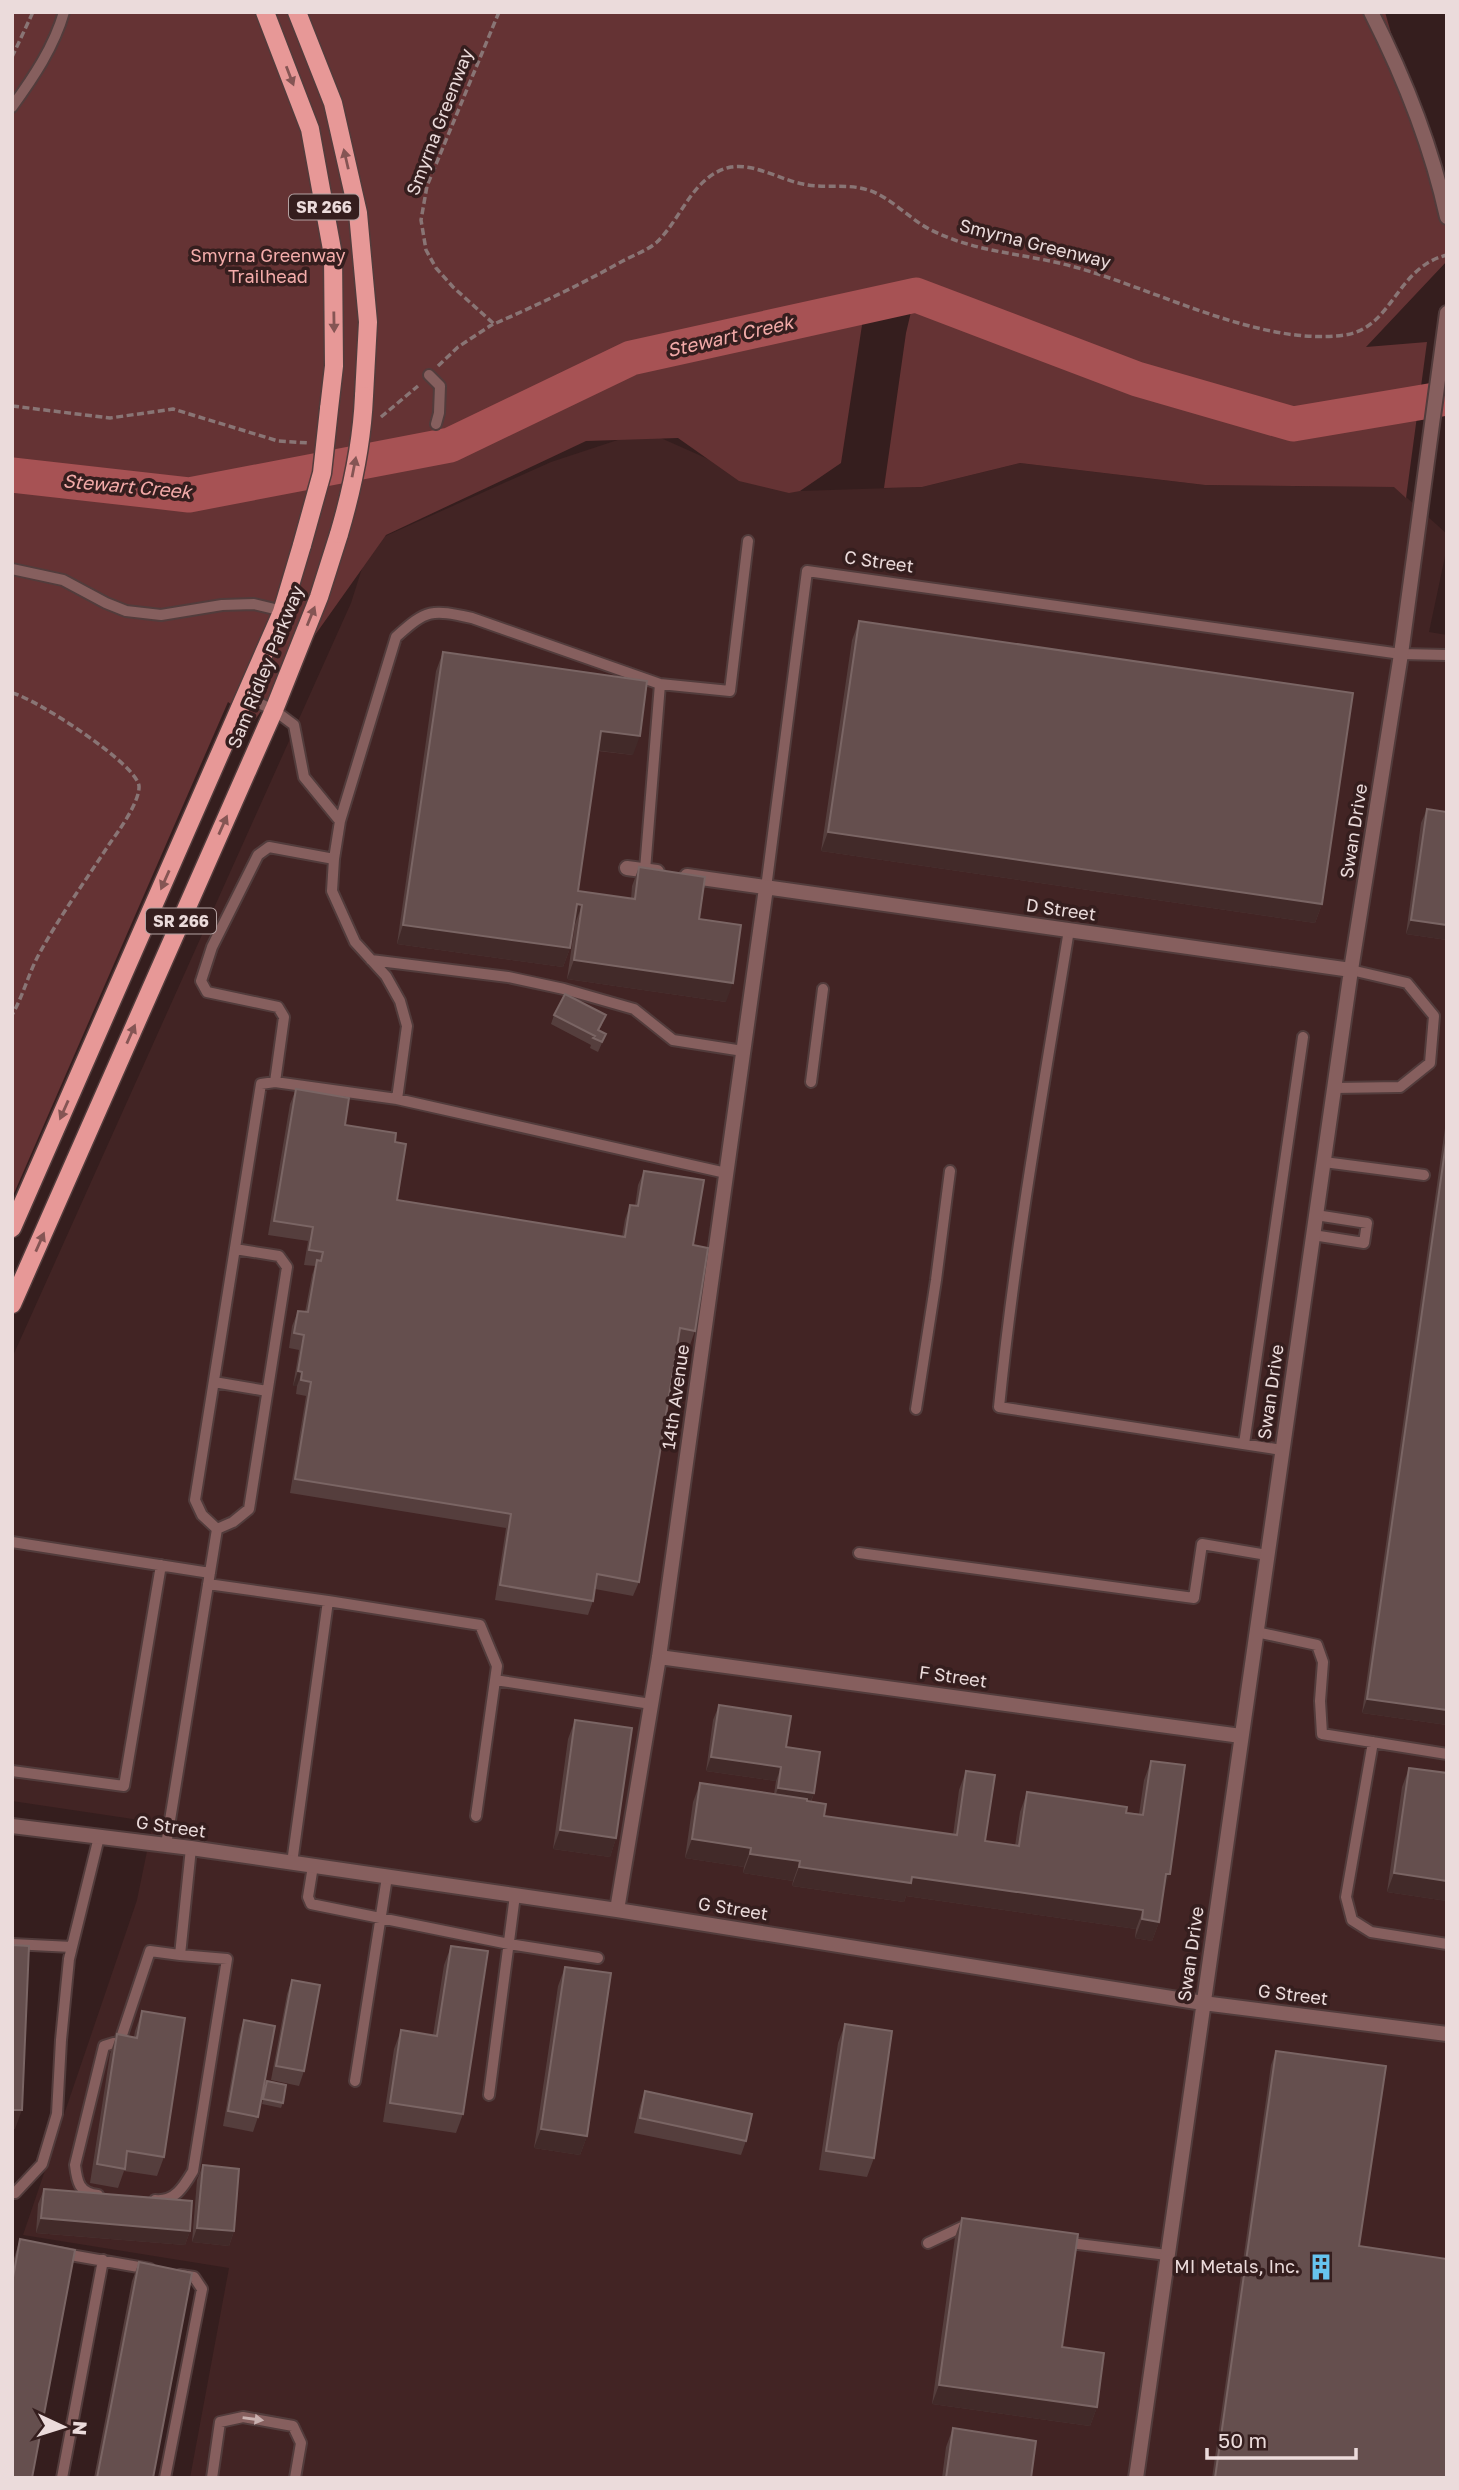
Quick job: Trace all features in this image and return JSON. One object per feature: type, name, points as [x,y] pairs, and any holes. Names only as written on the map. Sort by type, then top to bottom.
[{"type":"main road","name":"Sam Ridley Parkway","points":[[12,1228],[283,611],[322,473],[334,366],[333,255],[310,129],[265,12]]},
{"type":"main road","name":"Sam Ridley Parkway","points":[[12,1304],[274,710],[319,597],[347,506],[363,420],[368,322],[358,213],[333,103],[297,12]]},
{"type":"street","points":[[1371,12],[1409,93],[1437,169],[1447,217]]},
{"type":"street","name":"Swan Drive","points":[[1136,2478],[1351,970],[1401,654],[1447,313]]},
{"type":"street","points":[[627,868],[766,888]]},
{"type":"street","name":"D Street","points":[[766,888],[1351,970]]},
{"type":"street","name":"14th Avenue","points":[[617,1910],[659,1657],[766,888]]},
{"type":"street","name":"F Street","points":[[659,1657],[1241,1737]]},
{"type":"street","name":"G Street","points":[[12,1826],[166,1845],[617,1910],[1203,2003],[1447,2034]]},
{"type":"lane","points":[[12,107],[52,43],[64,12]]},
{"type":"lane","points":[[429,375],[440,386],[436,424]]},
{"type":"lane","points":[[397,1099],[407,1026],[400,1001],[386,976],[355,942],[332,891],[340,821],[397,637],[418,617],[442,611],[472,618],[660,684],[730,691],[748,541]]},
{"type":"lane","points":[[12,569],[64,580],[126,611],[161,615],[222,605],[254,604],[283,611]]},
{"type":"lane","name":"C Street","points":[[766,888],[807,571],[1401,654]]},
{"type":"lane","points":[[1401,654],[1447,655]]},
{"type":"lane","points":[[645,870],[660,684]]},
{"type":"lane","points":[[246,696],[274,710],[294,725],[304,777],[340,821]]},
{"type":"lane","points":[[275,1082],[284,1017],[278,1007],[207,992],[201,981],[212,947],[258,855],[269,847],[334,859]]},
{"type":"lane","points":[[1069,930],[1031,1159],[1006,1334],[999,1407],[1282,1450]]},
{"type":"lane","points":[[371,960],[508,978],[564,989],[634,1009],[673,1040],[743,1051]]},
{"type":"lane","points":[[1334,1088],[1400,1087],[1430,1063],[1434,1016],[1407,983],[1351,970]]},
{"type":"lane","points":[[811,1082],[823,989]]},
{"type":"lane","points":[[1244,1444],[1303,1037]]},
{"type":"lane","points":[[217,1529],[202,1515],[195,1500],[261,1084],[275,1082],[397,1099],[726,1173]]},
{"type":"lane","points":[[1324,1162],[1424,1175]]},
{"type":"lane","points":[[916,1409],[950,1171]]},
{"type":"lane","points":[[1313,1235],[1364,1243],[1366,1233],[1367,1223],[1316,1215]]},
{"type":"lane","points":[[217,1529],[233,1522],[248,1509],[287,1267],[279,1255],[235,1249]]},
{"type":"lane","points":[[214,1382],[267,1391]]},
{"type":"lane","points":[[166,1845],[217,1529]]},
{"type":"lane","points":[[12,1542],[161,1566],[209,1579],[328,1601],[480,1625],[497,1666],[477,1816]]},
{"type":"lane","points":[[859,1553],[1194,1598],[1202,1544],[1267,1555]]},
{"type":"lane","points":[[12,1772],[124,1786],[161,1566]]},
{"type":"lane","points":[[292,1863],[328,1601]]},
{"type":"lane","points":[[1256,1632],[1317,1645],[1323,1662],[1320,1701],[1322,1734],[1447,1754]]},
{"type":"lane","points":[[495,1681],[651,1703]]},
{"type":"lane","points":[[1373,1742],[1346,1897],[1352,1920],[1371,1932],[1447,1944]]},
{"type":"lane","points":[[12,2193],[42,2164],[57,2114],[61,2040],[72,1947],[99,1837]]},
{"type":"lane","points":[[180,1955],[191,1849]]},
{"type":"lane","points":[[313,1866],[308,1897],[311,1905],[509,1944],[598,1958]]},
{"type":"lane","points":[[355,2081],[387,1877]]},
{"type":"lane","points":[[489,2095],[515,1895]]},
{"type":"lane","points":[[12,1944],[72,1947]]},
{"type":"lane","points":[[113,2196],[87,2194],[78,2185],[75,2165],[104,2046],[120,2041],[150,1951],[227,1959],[193,2171],[181,2191],[164,2201],[138,2198]]},
{"type":"lane","points":[[928,2243],[962,2227],[988,2231]]},
{"type":"lane","points":[[1054,2241],[1167,2255]]},
{"type":"lane","points":[[51,2252],[155,2270]]},
{"type":"lane","points":[[62,2478],[103,2260]]},
{"type":"lane","points":[[165,2478],[202,2289],[194,2277],[169,2272]]},
{"type":"lane","points":[[212,2478],[220,2422],[243,2417],[293,2427],[301,2443],[295,2478]]},
{"type":"path","points":[[12,57],[33,12]]},
{"type":"path","name":"Smyrna Greenway","points":[[499,12],[427,186],[421,220],[426,250],[436,268],[453,288],[494,324],[576,287],[656,243],[696,189],[717,173],[729,167],[741,166],[805,185],[869,190],[930,229],[971,245],[1009,255],[1068,265],[1237,322],[1307,336],[1345,335],[1370,326],[1418,267],[1447,255]]},
{"type":"path","points":[[12,406],[110,418],[173,409],[278,440],[317,443]]},
{"type":"path","points":[[12,693],[21,695],[62,718],[100,746],[136,776],[139,787],[119,830],[37,958],[20,1002],[12,1015]]},
{"type":"shaded area","points":[[645,431],[708,459],[800,491],[922,487],[1020,463],[1205,485],[1395,487],[1447,534],[1447,547],[1429,632],[1447,635],[1447,2478],[190,2478],[229,2268],[23,2235],[137,1900],[153,1822],[12,1801],[12,1358],[351,603],[370,543],[551,462]]},
{"type":"green space","name":"Smyrna Greenway Trailhead","points":[[12,12],[1385,12],[1447,227],[1447,261],[1366,347],[1427,342],[1406,498],[1394,487],[1205,485],[1020,463],[922,487],[884,488],[906,333],[915,295],[864,312],[841,463],[800,491],[789,493],[739,481],[678,438],[586,441],[386,535],[254,721],[228,702],[12,1198]]},
{"type":"building","points":[[859,621],[1353,693],[1322,904],[828,832]]},
{"type":"building","points":[[443,652],[647,681],[640,736],[601,731],[578,891],[635,899],[639,867],[705,877],[699,919],[741,925],[733,983],[574,960],[582,905],[577,904],[570,948],[403,925]]},
{"type":"building","points":[[1427,809],[1447,812],[1447,925],[1411,920]]},
{"type":"building","points":[[565,994],[606,1015],[598,1030],[606,1034],[602,1042],[554,1015]]},
{"type":"building","points":[[296,1089],[349,1098],[345,1125],[396,1133],[395,1142],[406,1144],[397,1200],[625,1237],[630,1205],[638,1206],[644,1171],[704,1180],[693,1245],[708,1248],[695,1331],[680,1328],[639,1582],[597,1574],[593,1601],[500,1585],[511,1514],[295,1479],[311,1382],[301,1380],[302,1372],[298,1371],[304,1335],[294,1333],[298,1311],[308,1312],[317,1260],[321,1261],[323,1252],[309,1250],[313,1227],[274,1221]]},
{"type":"building","points":[[1447,1136],[1447,1710],[1367,1699]]},
{"type":"building","points":[[719,1705],[791,1716],[786,1747],[820,1752],[814,1793],[778,1788],[781,1767],[711,1757]]},
{"type":"building","points":[[575,1720],[632,1728],[616,1838],[560,1830]]},
{"type":"building","points":[[1151,1761],[1185,1765],[1170,1874],[1166,1874],[1159,1922],[1142,1919],[1143,1910],[912,1877],[911,1883],[799,1867],[800,1861],[750,1854],[751,1848],[692,1839],[700,1783],[826,1804],[824,1816],[957,1835],[966,1771],[995,1775],[985,1841],[1019,1846],[1027,1792],[1127,1807],[1126,1813],[1143,1815]]},
{"type":"building","points":[[1409,1768],[1447,1773],[1447,1881],[1394,1873]]},
{"type":"building","points":[[12,1945],[29,1946],[22,2110],[12,2110]]},
{"type":"building","points":[[451,1946],[488,1951],[463,2114],[390,2103],[401,2030],[437,2036]]},
{"type":"building","points":[[565,1967],[611,1973],[587,2136],[541,2129]]},
{"type":"building","points":[[292,1980],[320,1985],[304,2071],[276,2066]]},
{"type":"building","points":[[142,2011],[185,2018],[164,2157],[127,2151],[125,2169],[97,2164],[117,2034],[137,2038]]},
{"type":"building","points":[[244,2020],[275,2026],[258,2117],[228,2111]]},
{"type":"building","points":[[845,2024],[892,2031],[874,2158],[826,2151]]},
{"type":"building","name":"MI Metals, Inc.","points":[[1276,2051],[1386,2066],[1359,2246],[1447,2259],[1447,2478],[1215,2478]]},
{"type":"building","points":[[267,2081],[286,2085],[283,2103],[263,2099]]},
{"type":"building","points":[[645,2091],[752,2114],[746,2141],[640,2118]]},
{"type":"building","points":[[203,2165],[239,2169],[234,2231],[197,2228]]},
{"type":"building","points":[[44,2189],[192,2201],[190,2231],[41,2218]]},
{"type":"building","points":[[962,2218],[1078,2234],[1062,2347],[1104,2353],[1097,2407],[939,2385]]},
{"type":"building","points":[[20,2239],[75,2250],[32,2478],[12,2478],[12,2283]]},
{"type":"building","points":[[139,2262],[192,2273],[153,2478],[97,2478]]},
{"type":"building","points":[[953,2428],[1036,2441],[1031,2478],[946,2478]]},
{"type":"waterway","name":"Stewart Creek","points":[[12,475],[189,495],[450,445],[631,358],[916,295],[1137,379],[1293,424],[1447,398]]},
{"type":"place","name":"MI Metals, Inc.","points":[[1321,2267]]}]
